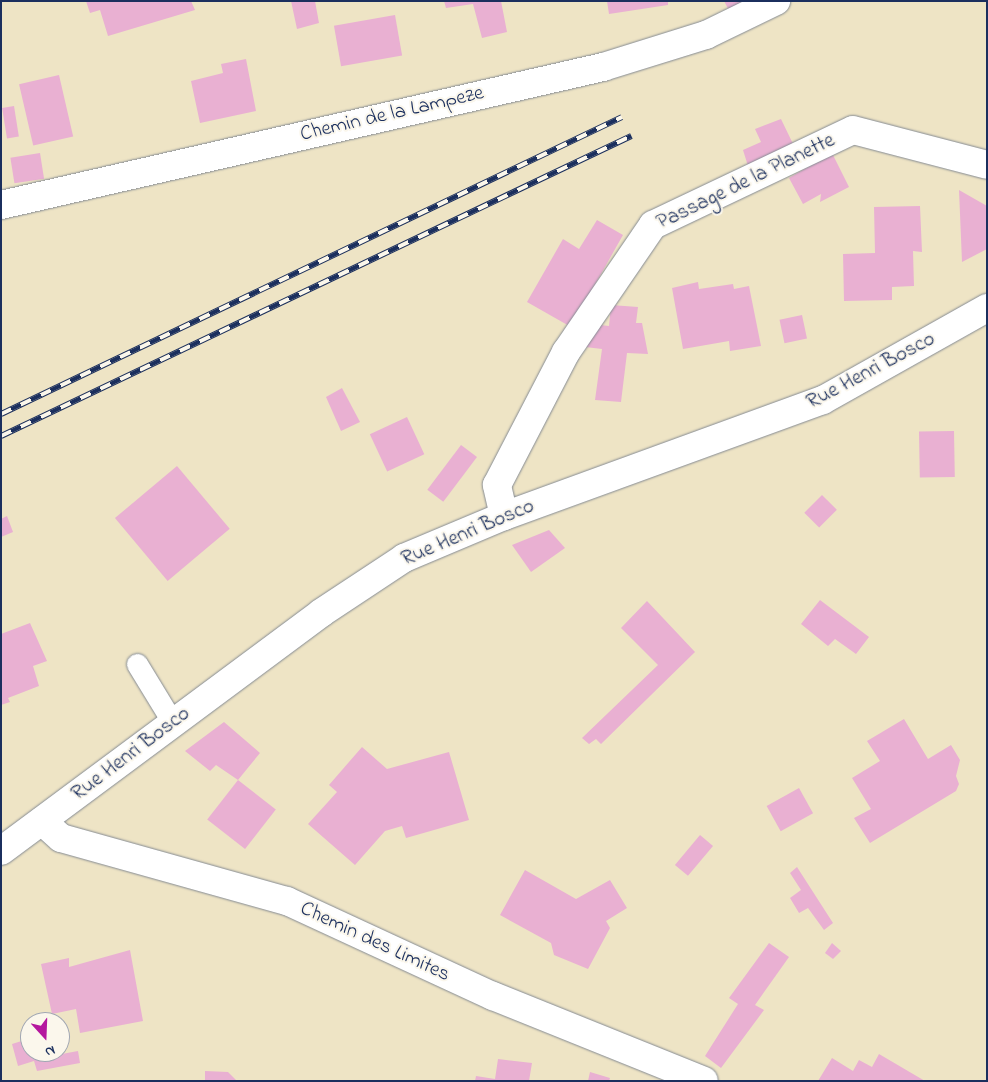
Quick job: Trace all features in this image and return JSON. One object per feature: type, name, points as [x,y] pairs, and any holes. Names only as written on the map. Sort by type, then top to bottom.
[{"type":"street","name":"Chemin de la Lampeze","points":[[1,205],[603,67],[706,35],[776,1]]},
{"type":"street","name":"Passage de la Planette","points":[[504,516],[497,485],[566,352],[653,225],[853,130],[987,165]]},
{"type":"street","name":"Rue Henri Bosco","points":[[1,851],[321,612],[404,558],[504,516],[823,400],[987,308]]},
{"type":"street","name":"Chemin des Limites","points":[[42,821],[61,838],[287,901],[493,996],[704,1081]]},
{"type":"lane","points":[[137,664],[173,723]]},
{"type":"building","points":[[86,1],[191,1],[195,10],[108,36],[100,10],[90,13]]},
{"type":"building","points":[[291,1],[315,1],[319,23],[297,29]]},
{"type":"building","points":[[444,1],[501,1],[507,32],[482,38],[473,4],[446,8]]},
{"type":"building","points":[[607,1],[668,1],[668,5],[609,14]]},
{"type":"building","points":[[724,1],[763,1],[732,16]]},
{"type":"building","points":[[395,15],[402,55],[341,66],[334,26]]},
{"type":"building","points":[[246,59],[256,111],[200,123],[191,81],[223,73],[221,64]]},
{"type":"building","points":[[59,75],[73,136],[33,146],[19,84]]},
{"type":"building","points":[[14,106],[19,137],[7,138],[2,108]]},
{"type":"building","points":[[781,119],[795,148],[748,166],[743,150],[761,142],[755,129]]},
{"type":"building","points":[[40,153],[44,179],[14,183],[10,158]]},
{"type":"building","points":[[832,153],[849,187],[820,202],[821,194],[803,204],[789,178]]},
{"type":"building","points":[[959,190],[987,206],[987,249],[962,262]]},
{"type":"building","points":[[920,206],[922,252],[913,251],[914,286],[892,287],[892,300],[844,301],[843,254],[875,253],[874,207]]},
{"type":"building","points":[[597,220],[623,235],[571,327],[527,302],[563,239],[579,249]]},
{"type":"building","points":[[698,282],[699,289],[733,284],[734,289],[749,286],[761,346],[730,351],[729,341],[683,349],[672,288]]},
{"type":"building","points":[[611,305],[638,307],[636,323],[642,323],[648,354],[627,353],[621,402],[595,400],[602,349],[577,346],[591,324],[609,326]]},
{"type":"building","points":[[802,315],[807,338],[784,343],[780,320]]},
{"type":"building","points":[[342,388],[360,422],[341,431],[326,397]]},
{"type":"building","points":[[407,417],[424,454],[387,471],[370,434]]},
{"type":"building","points":[[954,431],[955,477],[920,478],[919,432]]},
{"type":"building","points":[[461,445],[477,457],[443,502],[427,490]]},
{"type":"building","points":[[177,466],[230,529],[168,581],[115,518]]},
{"type":"building","points":[[822,495],[837,510],[819,528],[804,513]]},
{"type":"building","points":[[7,516],[13,532],[1,537],[1,519]]},
{"type":"building","points":[[549,530],[565,548],[531,572],[512,545]]},
{"type":"building","points":[[820,600],[869,637],[856,654],[835,639],[828,646],[801,624]]},
{"type":"building","points":[[647,601],[695,652],[601,744],[596,739],[589,744],[582,738],[658,665],[621,628]]},
{"type":"building","points":[[30,623],[47,661],[33,666],[39,686],[8,698],[10,702],[1,705],[1,634]]},
{"type":"building","points":[[904,719],[928,759],[951,745],[960,760],[956,776],[959,784],[956,791],[870,843],[854,818],[871,809],[852,778],[880,761],[867,741]]},
{"type":"building","points":[[224,722],[260,753],[238,780],[216,765],[210,771],[185,751]]},
{"type":"building","points":[[362,747],[387,769],[449,752],[469,820],[406,838],[402,826],[385,831],[355,865],[308,824],[337,792],[329,785]]},
{"type":"building","points":[[238,780],[276,810],[245,849],[207,819]]},
{"type":"building","points":[[799,788],[813,813],[781,831],[767,806]]},
{"type":"building","points":[[700,835],[713,846],[688,876],[675,865]]},
{"type":"building","points":[[797,867],[833,923],[824,930],[808,908],[799,913],[790,898],[801,890],[790,873]]},
{"type":"building","points":[[525,870],[576,899],[610,880],[627,908],[606,921],[610,928],[588,969],[554,955],[551,943],[500,915]]},
{"type":"building","points":[[769,943],[789,957],[755,1005],[764,1010],[721,1068],[705,1056],[738,1004],[729,998]]},
{"type":"building","points":[[832,943],[841,951],[833,959],[825,953]]},
{"type":"building","points":[[130,950],[143,1021],[80,1033],[76,1009],[52,1012],[41,964],[69,958],[69,967]]},
{"type":"building","points":[[20,1042],[20,1062],[31,1062],[18,1066],[12,1044]]},
{"type":"building","points":[[78,1051],[80,1063],[37,1071],[34,1062],[70,1062],[70,1052]]},
{"type":"building","points":[[879,1054],[925,1081],[818,1081],[832,1058],[853,1071],[859,1060],[872,1067]]},
{"type":"building","points":[[498,1059],[532,1063],[529,1081],[475,1081],[476,1076],[495,1079]]},
{"type":"building","points":[[205,1071],[228,1072],[237,1081],[205,1081]]},
{"type":"building","points":[[590,1072],[610,1078],[609,1081],[588,1081]]},
{"type":"railway","points":[[1,414],[622,117]]},
{"type":"railway","points":[[1,436],[631,136]]}]
